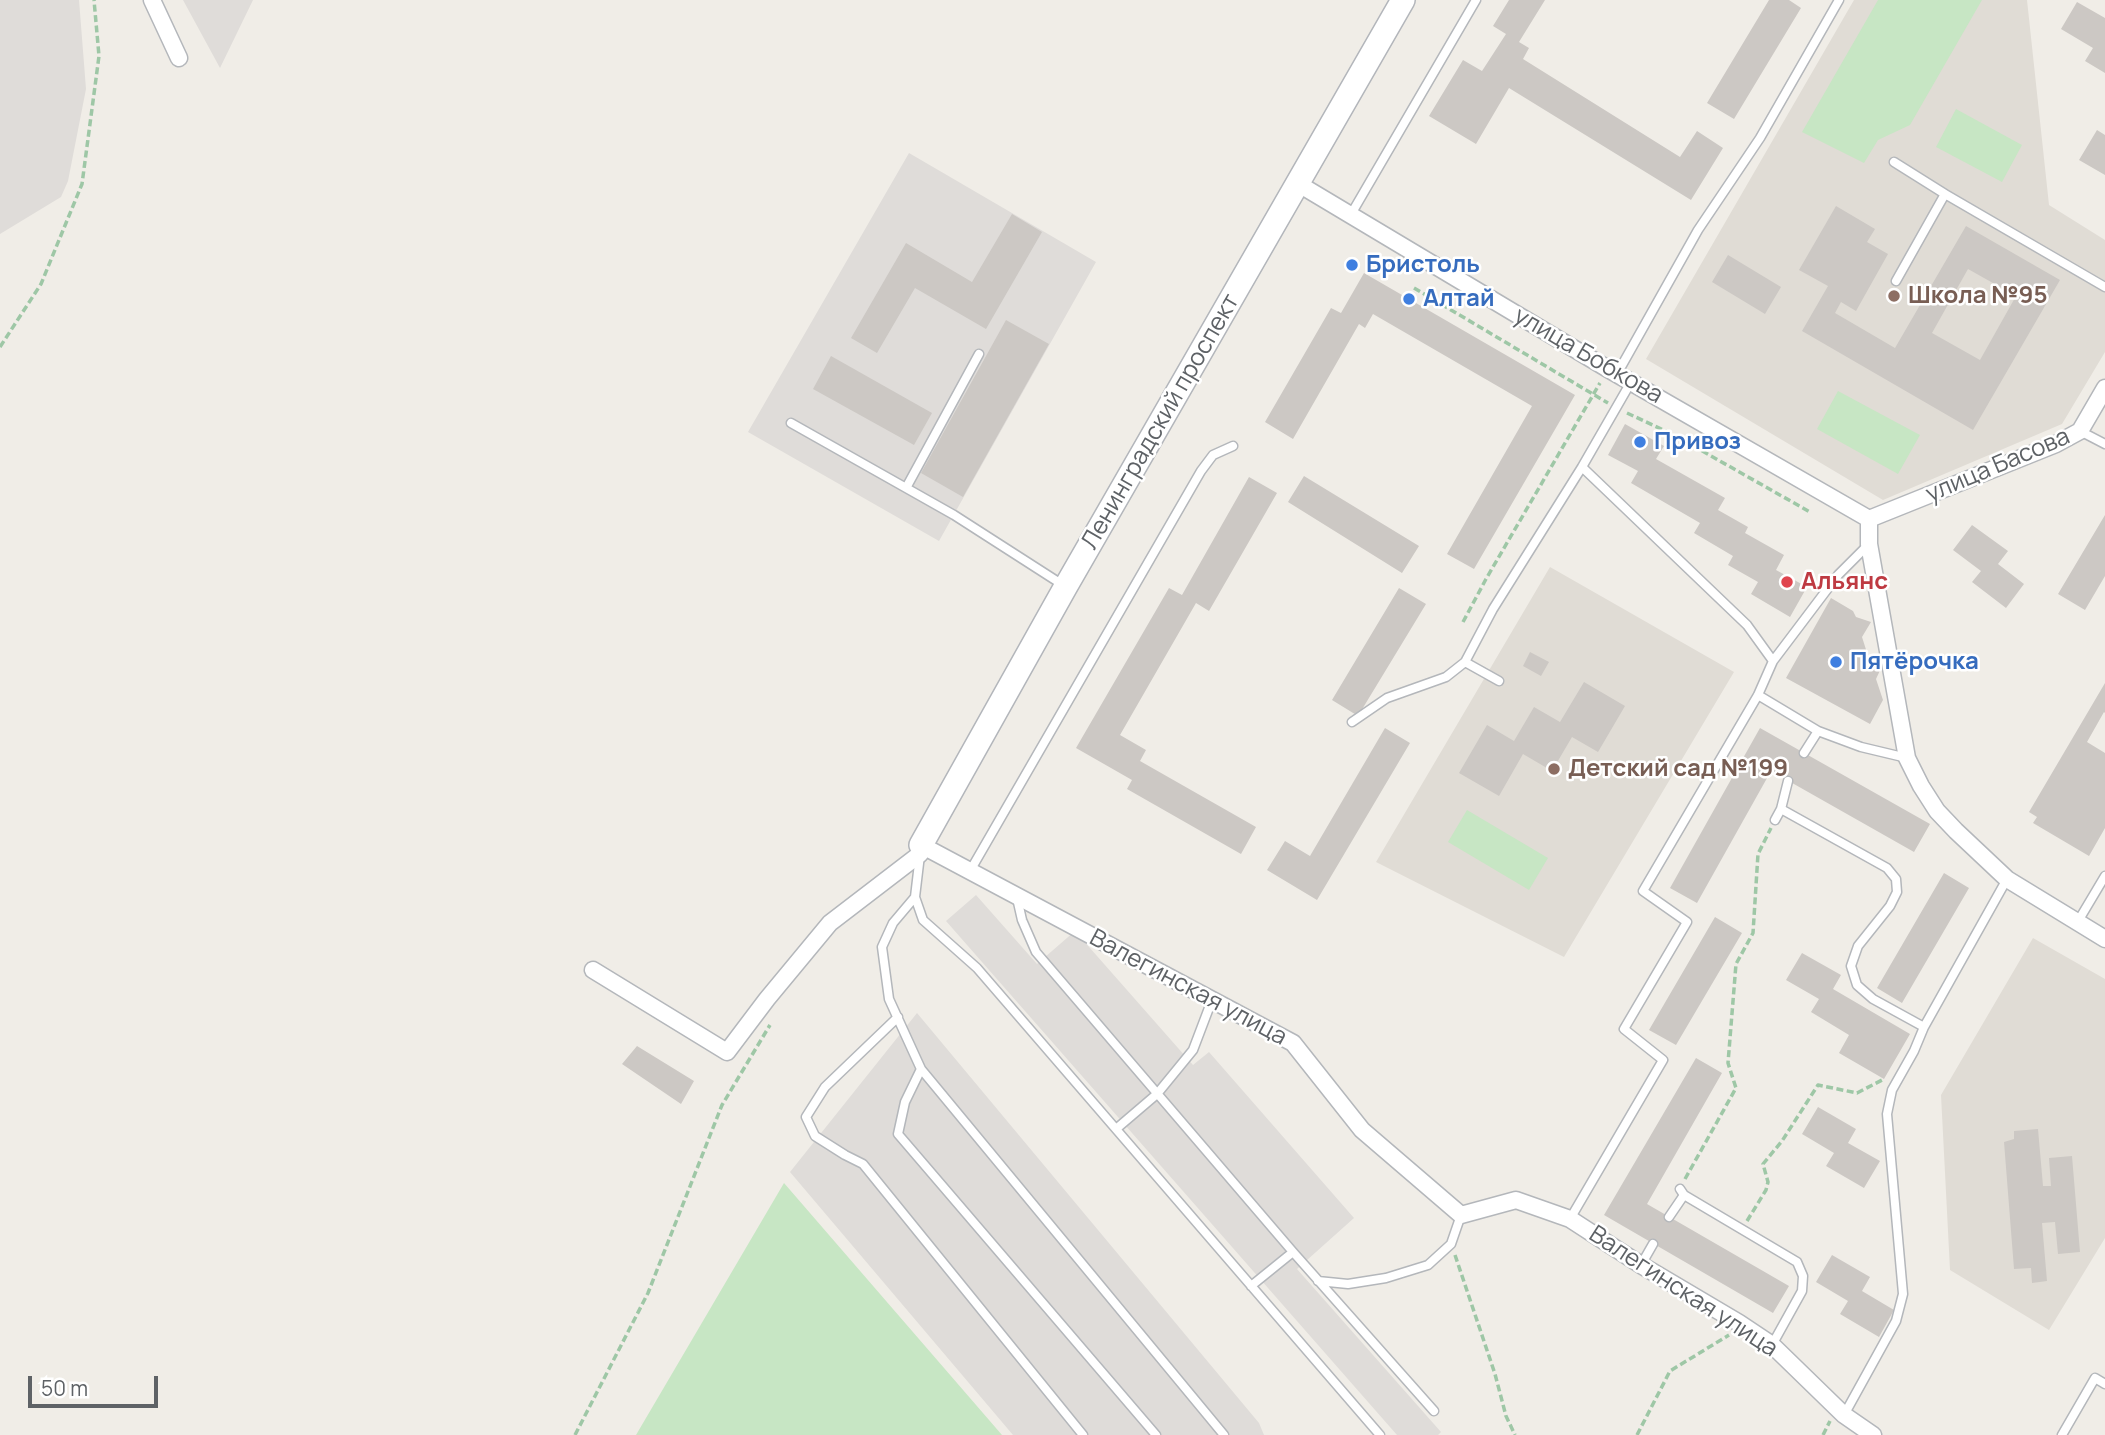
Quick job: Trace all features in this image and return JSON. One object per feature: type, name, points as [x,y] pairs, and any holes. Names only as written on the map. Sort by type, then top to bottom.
[{"type":"street","points":[[152,0],[179,58]]},
{"type":"street","name":"Ленинградский проспект","points":[[921,849],[1066,586],[1403,0]]},
{"type":"street","name":"улица Бобкова","points":[[1297,183],[1618,375],[1869,519]]},
{"type":"street","name":"улица Басова","points":[[1869,519],[2056,444],[2080,431],[2105,388]]},
{"type":"street","points":[[1869,519],[1869,544],[1906,758],[1937,811],[2007,879],[2105,939]]},
{"type":"street","points":[[593,970],[727,1052],[830,923],[921,849]]},
{"type":"street","name":"Валегинская улица","points":[[921,849],[970,871],[1293,1043],[1362,1130],[1461,1216],[1516,1200],[1570,1219],[1772,1345],[1844,1415],[1873,1435]]},
{"type":"lane","points":[[1350,216],[1476,0]]},
{"type":"lane","points":[[1352,722],[1387,698],[1446,677],[1465,662],[1493,609],[1582,467],[1618,375],[1698,230],[1760,138],[1839,0]]},
{"type":"lane","points":[[1894,162],[2105,287]]},
{"type":"lane","points":[[1896,281],[1945,194]]},
{"type":"lane","points":[[906,488],[979,354]]},
{"type":"lane","points":[[791,423],[954,516],[1066,586]]},
{"type":"lane","points":[[2080,431],[2105,444]]},
{"type":"lane","points":[[970,871],[1202,471],[1213,455],[1233,446]]},
{"type":"lane","points":[[1582,467],[1747,625],[1773,661]]},
{"type":"lane","points":[[1570,1219],[1663,1060],[1624,1029],[1687,922],[1643,891],[1758,695],[1773,661],[1838,575],[1869,544]]},
{"type":"lane","points":[[1465,662],[1499,681]]},
{"type":"lane","points":[[1758,695],[1818,731],[1861,747],[1906,758]]},
{"type":"lane","points":[[1804,753],[1818,731]]},
{"type":"lane","points":[[1775,820],[1781,809],[1788,781]]},
{"type":"lane","points":[[1781,809],[1887,868],[1896,879],[1897,892],[1890,906],[1858,946],[1851,966],[1857,985],[1873,999],[1924,1027]]},
{"type":"lane","points":[[921,849],[915,897],[923,920],[977,968],[1380,1435]]},
{"type":"lane","points":[[2077,923],[2105,876]]},
{"type":"lane","points":[[1844,1415],[1901,1308],[1903,1294],[1886,1114],[1892,1090],[2007,879]]},
{"type":"lane","points":[[1017,896],[1022,920],[1037,952],[1293,1252],[1434,1411]]},
{"type":"lane","points":[[915,897],[893,923],[882,947],[889,999],[921,1069],[1224,1435]]},
{"type":"lane","points":[[1116,1129],[1157,1094],[1193,1050],[1212,1000]]},
{"type":"lane","points":[[898,1017],[825,1087],[806,1116],[815,1136],[863,1164],[1083,1435]]},
{"type":"lane","points":[[921,1069],[905,1102],[898,1134],[1156,1435]]},
{"type":"lane","points":[[1669,1217],[1682,1192],[1797,1262],[1803,1276],[1802,1291],[1772,1345]]},
{"type":"lane","points":[[1318,1280],[1348,1284],[1386,1278],[1428,1265],[1451,1244],[1461,1216]]},
{"type":"lane","points":[[1641,1265],[1653,1244]]},
{"type":"lane","points":[[1251,1286],[1293,1252]]},
{"type":"lane","points":[[2062,1435],[2095,1378],[2105,1384]]},
{"type":"path","points":[[0,347],[41,284],[82,184],[99,55],[94,0]]},
{"type":"path","points":[[1463,622],[1486,579],[1618,375]]},
{"type":"path","points":[[1682,1192],[1687,1175],[1736,1088],[1728,1063],[1736,964],[1753,933],[1758,854],[1775,820]]},
{"type":"path","points":[[575,1435],[648,1293],[722,1105],[772,1021]]},
{"type":"path","points":[[1742,1229],[1766,1190],[1768,1182],[1763,1164],[1782,1141],[1818,1084],[1857,1093],[1905,1068]]},
{"type":"path","points":[[1451,1244],[1468,1288],[1506,1416],[1515,1435]]},
{"type":"path","points":[[1637,1435],[1670,1371],[1726,1338],[1739,1323]]},
{"type":"shaded area","points":[[0,0],[79,0],[86,89],[68,181],[61,197],[0,234]]},
{"type":"shaded area","points":[[183,0],[253,0],[220,68]]},
{"type":"shaded area","name":"Школа №95","points":[[1854,0],[2027,0],[2049,205],[2105,240],[2105,352],[2062,424],[1883,500],[1646,359]]},
{"type":"shaded area","points":[[909,153],[1096,262],[939,541],[748,432]]},
{"type":"shaded area","name":"Детский сад №199","points":[[1550,567],[1734,672],[1564,957],[1376,862]]},
{"type":"shaded area","points":[[976,895],[1037,964],[1075,931],[1193,1065],[1209,1052],[1354,1218],[1297,1269],[1441,1432],[1438,1435],[1397,1435],[946,921]]},
{"type":"shaded area","points":[[2033,938],[2105,979],[2105,1238],[2049,1330],[1950,1270],[1941,1095]]},
{"type":"shaded area","points":[[917,1013],[1259,1423],[1264,1435],[1013,1435],[790,1172]]},
{"type":"green space","points":[[1878,0],[1982,0],[1910,125],[1878,140],[1864,163],[1802,132]]},
{"type":"green space","points":[[1956,109],[2022,145],[2002,182],[1936,147]]},
{"type":"green space","points":[[1838,391],[1920,435],[1898,474],[1817,429]]},
{"type":"green space","points":[[1467,810],[1548,858],[1529,890],[1448,842]]},
{"type":"green space","points":[[784,1183],[1002,1435],[636,1435]]},
{"type":"building","points":[[1509,0],[1545,0],[1519,42],[1529,48],[1523,59],[1680,157],[1697,131],[1723,148],[1691,200],[1509,88],[1476,144],[1429,116],[1463,60],[1482,71],[1506,34],[1493,26]]},
{"type":"building","points":[[1769,0],[1789,0],[1801,8],[1734,119],[1707,103]]},
{"type":"building","points":[[2077,2],[2105,18],[2105,73],[2085,61],[2093,48],[2061,29]]},
{"type":"building","points":[[2097,130],[2105,135],[2105,175],[2079,160]]},
{"type":"building","points":[[1836,206],[1875,229],[1867,242],[1888,254],[1856,311],[1841,302],[1835,313],[1895,348],[1966,226],[2060,280],[1973,430],[1802,331],[1828,286],[1799,270]],"holes":[[[1968,269],[2016,296],[1980,360],[1932,333]]]},
{"type":"building","points":[[1012,214],[1042,232],[986,329],[915,288],[877,353],[851,338],[906,243],[972,282]]},
{"type":"building","points":[[1728,255],[1781,287],[1765,314],[1712,282]]},
{"type":"building","points":[[1364,273],[1575,395],[1474,569],[1447,554],[1532,406],[1373,314],[1365,328],[1359,324],[1293,439],[1265,422],[1331,308],[1341,313]]},
{"type":"building","points":[[1006,320],[1049,344],[963,497],[921,473]]},
{"type":"building","points":[[831,356],[932,413],[914,445],[813,389]]},
{"type":"building","points":[[1625,424],[1664,446],[1656,459],[1725,498],[1718,510],[1748,527],[1745,533],[1784,555],[1776,570],[1807,587],[1790,617],[1751,594],[1758,582],[1728,565],[1733,556],[1694,533],[1700,523],[1631,483],[1638,471],[1608,455]]},
{"type":"building","points":[[1304,476],[1419,546],[1402,573],[1288,502]]},
{"type":"building","points":[[1249,477],[1277,493],[1209,611],[1196,603],[1120,735],[1146,750],[1140,761],[1256,827],[1241,854],[1127,789],[1132,780],[1076,748],[1169,588],[1182,595]]},
{"type":"building","points":[[2105,515],[2105,576],[2085,610],[2058,594]]},
{"type":"building","points":[[1972,525],[2008,551],[1998,564],[2024,584],[2006,608],[1972,582],[1981,571],[1953,550]]},
{"type":"building","points":[[1399,588],[1426,604],[1358,716],[1332,700]]},
{"type":"building","name":"Пятёрочка","points":[[1831,598],[1853,611],[1856,617],[1871,622],[1862,637],[1869,659],[1883,664],[1876,679],[1883,700],[1870,724],[1786,678]]},
{"type":"building","points":[[1530,652],[1549,662],[1541,676],[1523,666]]},
{"type":"building","points":[[1584,682],[1625,706],[1598,752],[1572,737],[1552,771],[1523,754],[1499,796],[1459,773],[1487,725],[1514,741],[1534,707],[1560,722]]},
{"type":"building","points":[[2105,683],[2105,713],[2087,742],[2105,753],[2105,828],[2089,856],[2033,823],[2037,817],[2029,812]]},
{"type":"building","points":[[1385,728],[1410,743],[1317,900],[1267,870],[1285,841],[1310,856]]},
{"type":"building","points":[[1760,728],[1930,824],[1914,852],[1771,771],[1697,903],[1670,888]]},
{"type":"building","points":[[1944,873],[1969,888],[1902,1003],[1877,988]]},
{"type":"building","points":[[1715,917],[1742,933],[1676,1045],[1649,1030]]},
{"type":"building","points":[[1802,953],[1841,975],[1833,989],[1910,1034],[1884,1079],[1839,1053],[1849,1035],[1811,1012],[1819,999],[1786,980]]},
{"type":"building","points":[[637,1046],[694,1081],[681,1104],[622,1064]]},
{"type":"building","points":[[1696,1058],[1722,1073],[1647,1204],[1789,1286],[1773,1313],[1604,1215]]},
{"type":"building","points":[[1818,1107],[1856,1129],[1848,1143],[1880,1161],[1864,1188],[1826,1166],[1834,1153],[1802,1134]]},
{"type":"building","points":[[2038,1129],[2043,1186],[2051,1186],[2049,1158],[2072,1156],[2080,1252],[2058,1254],[2055,1222],[2042,1223],[2047,1281],[2032,1283],[2031,1268],[2014,1269],[2004,1142],[2014,1139],[2014,1131]]},
{"type":"building","points":[[1832,1255],[1870,1277],[1862,1291],[1894,1310],[1879,1337],[1840,1314],[1848,1301],[1816,1282]]},
{"type":"place","name":"Бристоль","points":[[1352,265]]},
{"type":"place","name":"Школа №95","points":[[1894,296]]},
{"type":"place","name":"Алтай","points":[[1409,299]]},
{"type":"place","name":"Привоз","points":[[1640,442]]},
{"type":"place","name":"Альянс","points":[[1787,582]]},
{"type":"place","name":"Пятёрочка","points":[[1836,662]]},
{"type":"place","name":"Детский сад №199","points":[[1554,769]]}]
